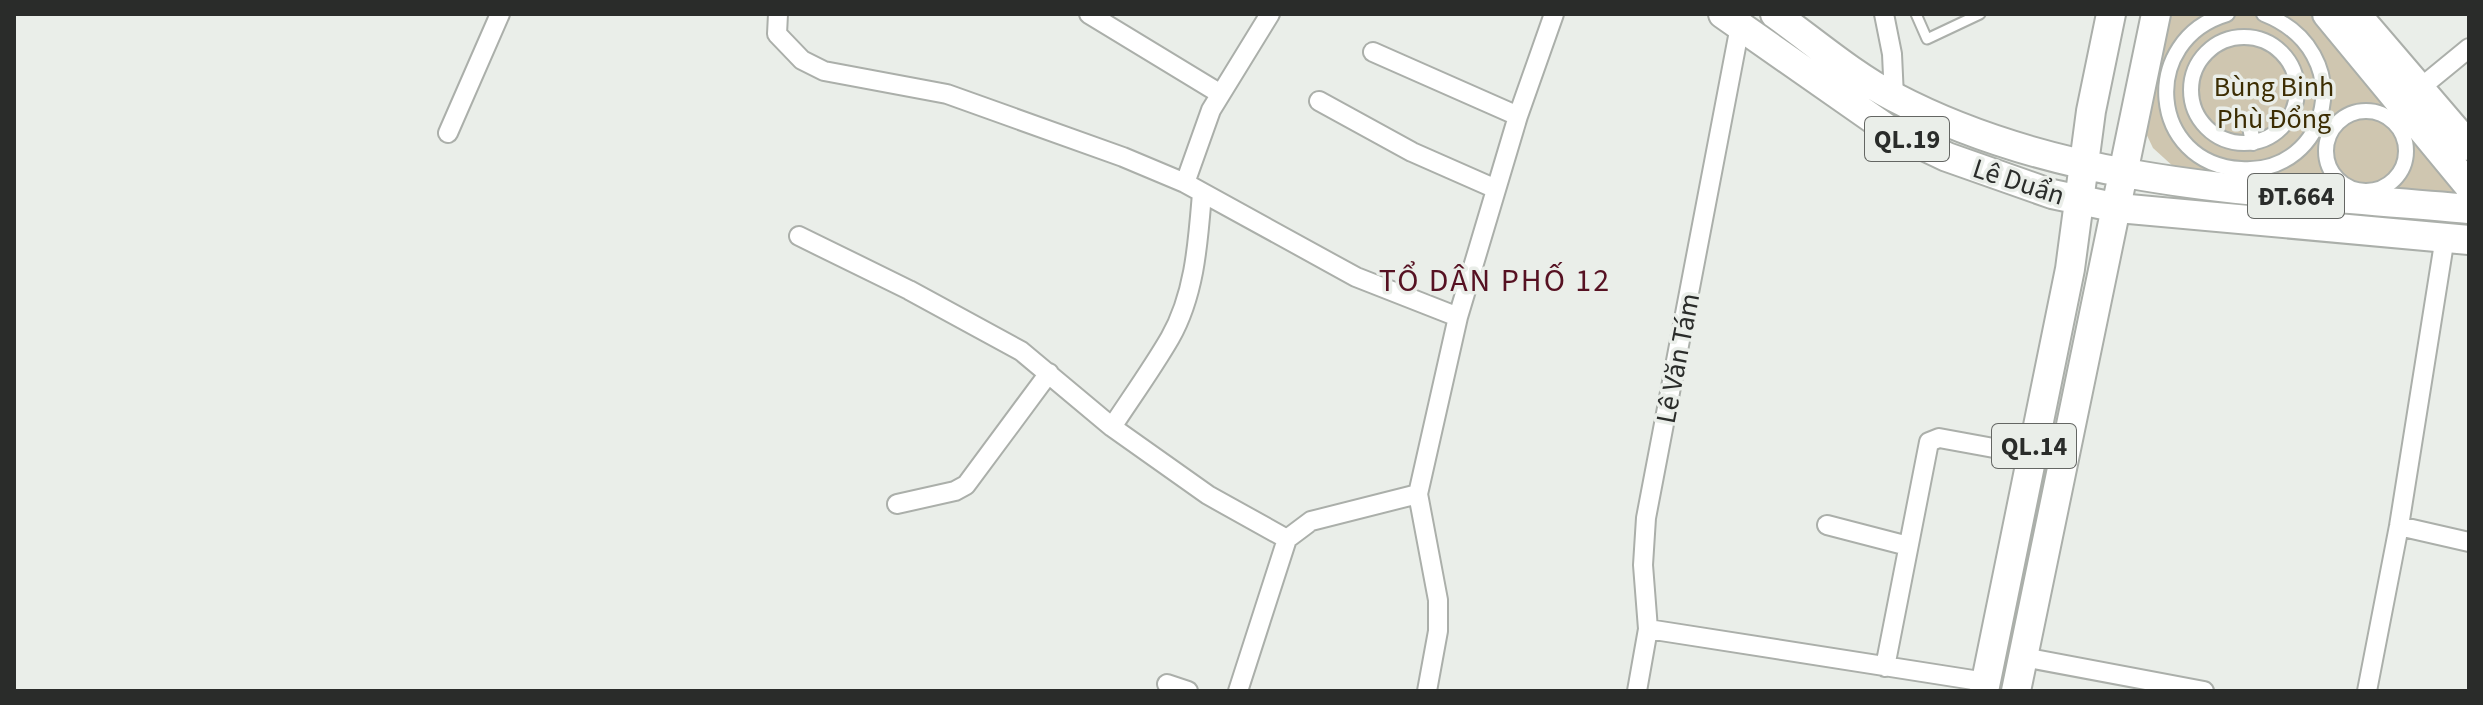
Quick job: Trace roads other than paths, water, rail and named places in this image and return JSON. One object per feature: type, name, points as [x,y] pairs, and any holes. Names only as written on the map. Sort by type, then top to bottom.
[{"type":"main road","name":"Lê Duẩn","points":[[1775,14],[1894,97],[1957,126],[2124,174]]},
{"type":"main road","name":"QL.14","points":[[1985,687],[2070,269],[2084,164],[2111,14]]},
{"type":"main road","name":"Lê Duẩn","points":[[1732,20],[1886,128],[1914,143],[2021,184],[2118,208],[2290,209]]},
{"type":"main road","name":"QL.14","points":[[2016,691],[2154,25]]},
{"type":"main road","points":[[2327,26],[2419,89],[2469,146]]},
{"type":"main road","points":[[2327,26],[2469,186]]},
{"type":"main road","name":"ĐT.664","points":[[2124,174],[2258,180],[2290,209],[2469,209]]},
{"type":"main road","points":[[2290,209],[2457,238]]},
{"type":"street","points":[[448,133],[500,14]]},
{"type":"street","points":[[778,14],[777,34],[812,66],[947,94],[1068,135],[1185,183],[1356,277],[1458,317]]},
{"type":"street","points":[[1089,14],[1219,93]]},
{"type":"street","points":[[1185,183],[1219,93],[1270,14]]},
{"type":"street","points":[[1427,691],[1438,631],[1438,600],[1418,494],[1458,317],[1518,116],[1554,14]]},
{"type":"street","points":[[1884,14],[1892,54],[1894,97]]},
{"type":"street","points":[[2227,14],[2197,28],[2176,52],[2165,84],[2167,109],[2177,133],[2194,152],[2216,165],[2242,170],[2258,180],[2309,138],[2320,116],[2324,90],[2320,64],[2327,26],[2286,23],[2264,14]]},
{"type":"street","name":"Lê Văn Tám","points":[[1637,691],[1648,629],[1643,565],[1646,518],[1732,20]]},
{"type":"street","points":[[2154,25],[2176,52]]},
{"type":"street","points":[[2238,37],[2265,42],[2287,58],[2296,74],[2298,92],[2294,110],[2285,126],[2270,137],[2253,143],[2220,138],[2196,114],[2191,81],[2204,68],[2214,46],[2238,37]]},
{"type":"street","points":[[2419,89],[2469,48]]},
{"type":"street","points":[[1373,52],[1518,116]]},
{"type":"street","points":[[2273,67],[2287,58]]},
{"type":"street","points":[[1319,101],[1412,152],[1496,189]]},
{"type":"street","points":[[2365,111],[2391,120],[2405,142],[2403,167],[2386,186],[2373,190],[2348,187],[2337,179],[2326,156],[2332,130],[2352,113],[2365,111]]},
{"type":"street","points":[[2250,127],[2253,143]]},
{"type":"street","points":[[1112,427],[1171,336],[1185,303],[1195,269],[1202,193]]},
{"type":"street","points":[[799,236],[909,290],[1021,351],[1112,427],[1208,495],[1287,539]]},
{"type":"street","points":[[2367,691],[2457,238]]},
{"type":"street","points":[[897,504],[955,491],[966,485],[1049,373]]},
{"type":"street","points":[[1885,667],[1926,451],[1934,438],[2032,455]]},
{"type":"street","points":[[1238,691],[1287,539],[1311,521],[1418,494]]},
{"type":"street","points":[[1827,525],[1908,546]]},
{"type":"street","points":[[2399,526],[2469,542]]},
{"type":"street","points":[[1648,629],[1885,667],[1985,687]]},
{"type":"street","points":[[2023,657],[2172,688],[2204,691]]},
{"type":"street","points":[[1167,684],[1188,691]]},
{"type":"lane","points":[[1916,14],[1927,39],[1980,14]]},
{"type":"district","name":"TỔ DÂN PHỐ 12","points":[[1495,280]]},
{"type":"park label","name":"Bùng Binh Phù Đổng","points":[[2274,102]]}]
